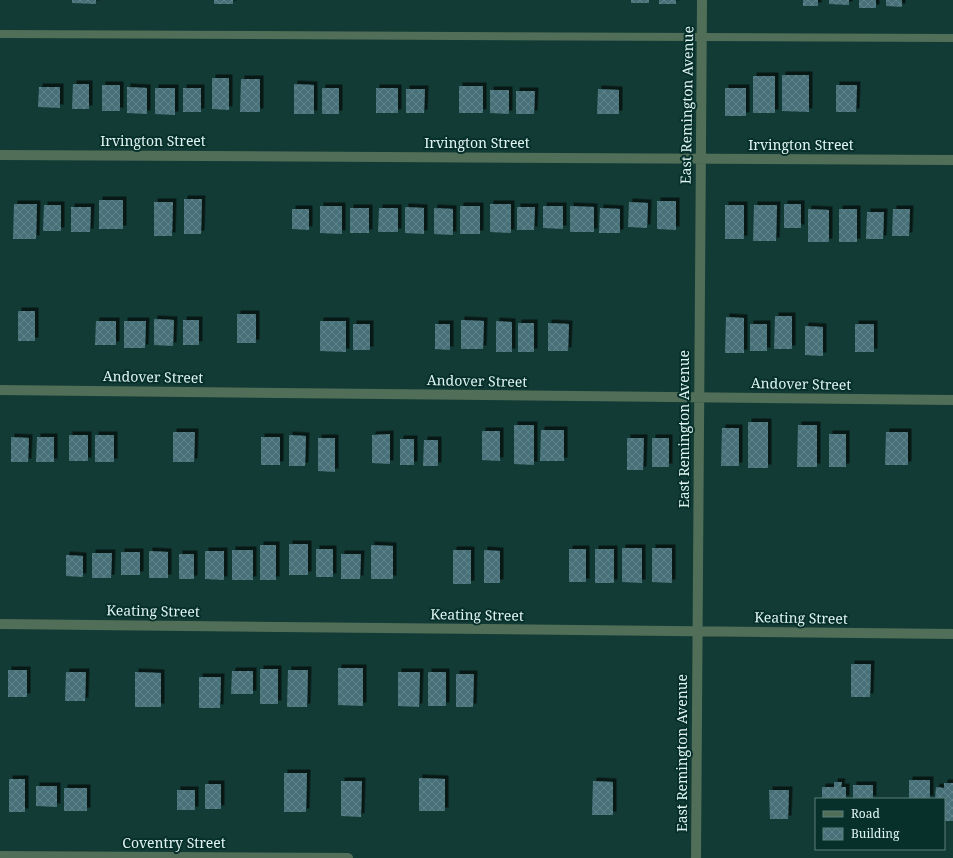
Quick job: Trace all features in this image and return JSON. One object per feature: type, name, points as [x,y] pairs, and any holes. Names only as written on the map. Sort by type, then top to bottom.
[{"type":"street","name":"East Remington Avenue","points":[[696,858],[698,397],[702,0]]},
{"type":"street","name":"Irvington Street","points":[[0,154],[953,160]]},
{"type":"street","name":"Andover Street","points":[[0,390],[953,400]]},
{"type":"street","name":"Keating Street","points":[[0,624],[953,634]]},
{"type":"street","name":"Coventry Street","points":[[0,856],[348,858]]},
{"type":"lane","points":[[0,34],[953,38]]},
{"type":"building","points":[[72,0],[96,0],[96,4],[72,3]]},
{"type":"building","points":[[214,0],[233,0],[233,4],[214,4]]},
{"type":"building","points":[[631,0],[649,0],[649,3],[631,3]]},
{"type":"building","points":[[659,0],[676,0],[676,4],[659,4]]},
{"type":"building","points":[[803,0],[818,0],[818,6],[803,6]]},
{"type":"building","points":[[829,0],[849,0],[849,5],[829,4]]},
{"type":"building","points":[[859,0],[876,0],[876,8],[859,8]]},
{"type":"building","points":[[886,0],[902,0],[902,7],[886,6]]},
{"type":"building","points":[[782,75],[809,75],[809,112],[782,111]]},
{"type":"building","points":[[753,76],[775,76],[775,113],[753,113]]},
{"type":"building","points":[[212,78],[229,78],[229,110],[212,109]]},
{"type":"building","points":[[241,79],[260,79],[260,112],[240,112]]},
{"type":"building","points":[[73,84],[89,84],[89,109],[72,109]]},
{"type":"building","points":[[294,84],[314,85],[314,114],[294,114]]},
{"type":"building","points":[[102,85],[120,85],[120,111],[102,111]]},
{"type":"building","points":[[836,85],[857,85],[856,112],[836,112]]},
{"type":"building","points":[[459,86],[483,86],[483,113],[459,113]]},
{"type":"building","points":[[39,87],[60,87],[60,108],[38,107]]},
{"type":"building","points":[[127,87],[147,88],[147,114],[127,113]]},
{"type":"building","points":[[155,88],[175,88],[175,115],[155,114]]},
{"type":"building","points":[[183,88],[201,88],[201,112],[183,112]]},
{"type":"building","points":[[322,88],[339,88],[339,114],[322,114]]},
{"type":"building","points":[[376,88],[398,88],[398,113],[376,113]]},
{"type":"building","points":[[725,88],[746,88],[746,116],[725,116]]},
{"type":"building","points":[[406,89],[425,89],[424,113],[406,113]]},
{"type":"building","points":[[598,89],[619,90],[619,114],[597,114]]},
{"type":"building","points":[[490,90],[509,90],[509,114],[490,113]]},
{"type":"building","points":[[516,91],[535,91],[534,114],[516,114]]},
{"type":"building","points":[[184,199],[202,199],[201,234],[184,234]]},
{"type":"building","points":[[99,200],[123,200],[123,229],[99,229]]},
{"type":"building","points":[[657,201],[676,201],[676,230],[657,229]]},
{"type":"building","points":[[154,202],[173,202],[172,236],[154,236]]},
{"type":"building","points":[[629,202],[648,203],[647,228],[628,227]]},
{"type":"building","points":[[14,204],[37,204],[36,239],[13,239]]},
{"type":"building","points":[[490,204],[511,204],[511,233],[490,232]]},
{"type":"building","points":[[784,204],[801,204],[801,228],[784,228]]},
{"type":"building","points":[[44,205],[61,205],[61,231],[43,231]]},
{"type":"building","points":[[725,205],[744,205],[744,239],[725,239]]},
{"type":"building","points":[[754,205],[777,205],[776,241],[753,241]]},
{"type":"building","points":[[320,206],[342,206],[342,234],[320,233]]},
{"type":"building","points":[[460,206],[480,206],[480,234],[460,234]]},
{"type":"building","points":[[543,206],[563,206],[563,229],[543,228]]},
{"type":"building","points":[[570,206],[594,207],[594,232],[570,232]]},
{"type":"building","points":[[71,207],[91,207],[90,232],[71,232]]},
{"type":"building","points":[[405,207],[424,208],[424,234],[405,233]]},
{"type":"building","points":[[517,207],[535,207],[534,230],[517,230]]},
{"type":"building","points":[[350,208],[369,208],[369,233],[350,233]]},
{"type":"building","points":[[379,208],[398,208],[398,232],[378,232]]},
{"type":"building","points":[[434,208],[453,209],[453,235],[434,234]]},
{"type":"building","points":[[600,208],[620,209],[620,233],[599,233]]},
{"type":"building","points":[[292,209],[309,209],[309,230],[292,229]]},
{"type":"building","points":[[808,209],[829,210],[829,242],[808,242]]},
{"type":"building","points":[[839,209],[857,209],[857,242],[839,242]]},
{"type":"building","points":[[893,209],[910,209],[909,236],[892,236]]},
{"type":"building","points":[[867,212],[884,212],[883,239],[866,239]]},
{"type":"building","points":[[18,311],[35,311],[35,341],[18,341]]},
{"type":"building","points":[[237,314],[256,314],[256,343],[237,343]]},
{"type":"building","points":[[775,316],[792,316],[792,349],[774,349]]},
{"type":"building","points":[[726,317],[744,318],[744,353],[725,353]]},
{"type":"building","points":[[154,319],[174,320],[173,346],[154,345]]},
{"type":"building","points":[[183,320],[199,320],[199,345],[183,345]]},
{"type":"building","points":[[461,320],[484,321],[483,349],[461,349]]},
{"type":"building","points":[[96,321],[116,321],[116,345],[95,345]]},
{"type":"building","points":[[124,321],[146,321],[145,348],[124,348]]},
{"type":"building","points":[[320,321],[346,321],[346,352],[320,351]]},
{"type":"building","points":[[496,321],[512,322],[512,352],[496,352]]},
{"type":"building","points":[[518,323],[534,323],[534,352],[518,352]]},
{"type":"building","points":[[548,323],[569,324],[568,351],[548,351]]},
{"type":"building","points":[[353,324],[370,324],[370,350],[353,350]]},
{"type":"building","points":[[435,324],[450,324],[450,350],[435,349]]},
{"type":"building","points":[[750,324],[767,324],[767,351],[750,351]]},
{"type":"building","points":[[855,324],[874,324],[874,352],[855,352]]},
{"type":"building","points":[[805,326],[823,327],[823,356],[805,355]]},
{"type":"building","points":[[748,422],[768,422],[768,468],[748,468]]},
{"type":"building","points":[[514,425],[534,425],[534,465],[514,464]]},
{"type":"building","points":[[798,425],[817,425],[817,467],[797,467]]},
{"type":"building","points":[[722,428],[739,428],[739,466],[721,466]]},
{"type":"building","points":[[541,430],[564,430],[564,461],[540,461]]},
{"type":"building","points":[[482,431],[500,431],[500,461],[482,460]]},
{"type":"building","points":[[173,432],[195,432],[194,462],[173,462]]},
{"type":"building","points":[[886,432],[908,432],[908,465],[885,465]]},
{"type":"building","points":[[390,434],[390,464],[372,463],[372,435]]},
{"type":"building","points":[[829,434],[846,434],[846,467],[829,467]]},
{"type":"building","points":[[69,435],[88,435],[88,461],[69,461]]},
{"type":"building","points":[[95,435],[114,435],[114,462],[95,462]]},
{"type":"building","points":[[289,435],[306,436],[305,466],[289,466]]},
{"type":"building","points":[[11,437],[29,438],[28,462],[11,462]]},
{"type":"building","points":[[37,437],[54,437],[54,462],[36,462]]},
{"type":"building","points":[[261,437],[280,437],[280,465],[261,465]]},
{"type":"building","points":[[318,438],[335,438],[335,472],[318,471]]},
{"type":"building","points":[[627,438],[644,438],[643,470],[627,470]]},
{"type":"building","points":[[652,438],[669,438],[669,467],[652,467]]},
{"type":"building","points":[[400,439],[414,439],[414,465],[400,465]]},
{"type":"building","points":[[424,440],[438,440],[438,466],[423,466]]},
{"type":"building","points":[[289,544],[308,544],[308,575],[289,575]]},
{"type":"building","points":[[260,545],[276,545],[276,580],[260,580]]},
{"type":"building","points":[[371,545],[393,546],[393,579],[371,579]]},
{"type":"building","points":[[622,548],[642,548],[642,583],[622,582]]},
{"type":"building","points":[[652,548],[672,548],[672,583],[652,582]]},
{"type":"building","points":[[316,549],[333,549],[333,577],[316,577]]},
{"type":"building","points":[[569,549],[586,549],[586,582],[569,582]]},
{"type":"building","points":[[595,549],[614,549],[614,583],[595,583]]},
{"type":"building","points":[[232,550],[253,550],[253,580],[232,580]]},
{"type":"building","points":[[453,550],[471,550],[471,584],[453,584]]},
{"type":"building","points":[[484,550],[500,551],[500,583],[484,583]]},
{"type":"building","points":[[149,551],[168,552],[168,578],[149,578]]},
{"type":"building","points":[[205,551],[224,551],[224,580],[205,579]]},
{"type":"building","points":[[121,552],[140,552],[140,575],[121,575]]},
{"type":"building","points":[[92,553],[112,553],[111,578],[92,578]]},
{"type":"building","points":[[179,554],[194,554],[194,579],[179,579]]},
{"type":"building","points":[[341,554],[361,554],[360,579],[341,579]]},
{"type":"building","points":[[66,555],[83,556],[83,577],[66,576]]},
{"type":"building","points":[[851,664],[871,664],[870,697],[851,697]]},
{"type":"building","points":[[338,668],[363,668],[363,706],[338,705]]},
{"type":"building","points":[[260,669],[278,669],[278,704],[260,704]]},
{"type":"building","points":[[8,670],[27,670],[27,697],[8,697]]},
{"type":"building","points":[[288,670],[308,670],[307,707],[287,707]]},
{"type":"building","points":[[232,671],[253,671],[253,694],[231,694]]},
{"type":"building","points":[[66,672],[86,672],[85,701],[65,701]]},
{"type":"building","points":[[135,672],[161,673],[161,707],[135,707]]},
{"type":"building","points":[[398,672],[420,672],[419,707],[398,706]]},
{"type":"building","points":[[428,672],[446,672],[446,706],[428,706]]},
{"type":"building","points":[[456,674],[474,674],[473,707],[456,707]]},
{"type":"building","points":[[199,677],[221,677],[220,708],[199,708]]},
{"type":"building","points":[[284,773],[307,773],[306,812],[284,812]]},
{"type":"building","points":[[419,778],[445,779],[445,811],[419,811]]},
{"type":"building","points":[[9,779],[25,779],[25,812],[9,812]]},
{"type":"building","points":[[909,780],[930,780],[930,798],[909,798]]},
{"type":"building","points":[[341,781],[362,781],[361,817],[341,816]]},
{"type":"building","points":[[593,781],[613,782],[613,815],[592,815]]},
{"type":"building","points":[[834,782],[842,782],[841,787],[846,787],[846,798],[822,798],[822,787],[834,787]]},
{"type":"building","points":[[944,783],[953,783],[953,821],[945,821],[945,798],[935,798],[936,787],[944,788]]},
{"type":"building","points":[[205,784],[221,784],[221,809],[205,809]]},
{"type":"building","points":[[853,785],[873,785],[873,798],[853,798]]},
{"type":"building","points":[[36,786],[57,786],[57,807],[36,806]]},
{"type":"building","points":[[64,788],[87,788],[87,811],[64,811]]},
{"type":"building","points":[[177,790],[195,790],[195,810],[177,810]]},
{"type":"building","points":[[769,790],[789,790],[788,819],[770,819]]}]
